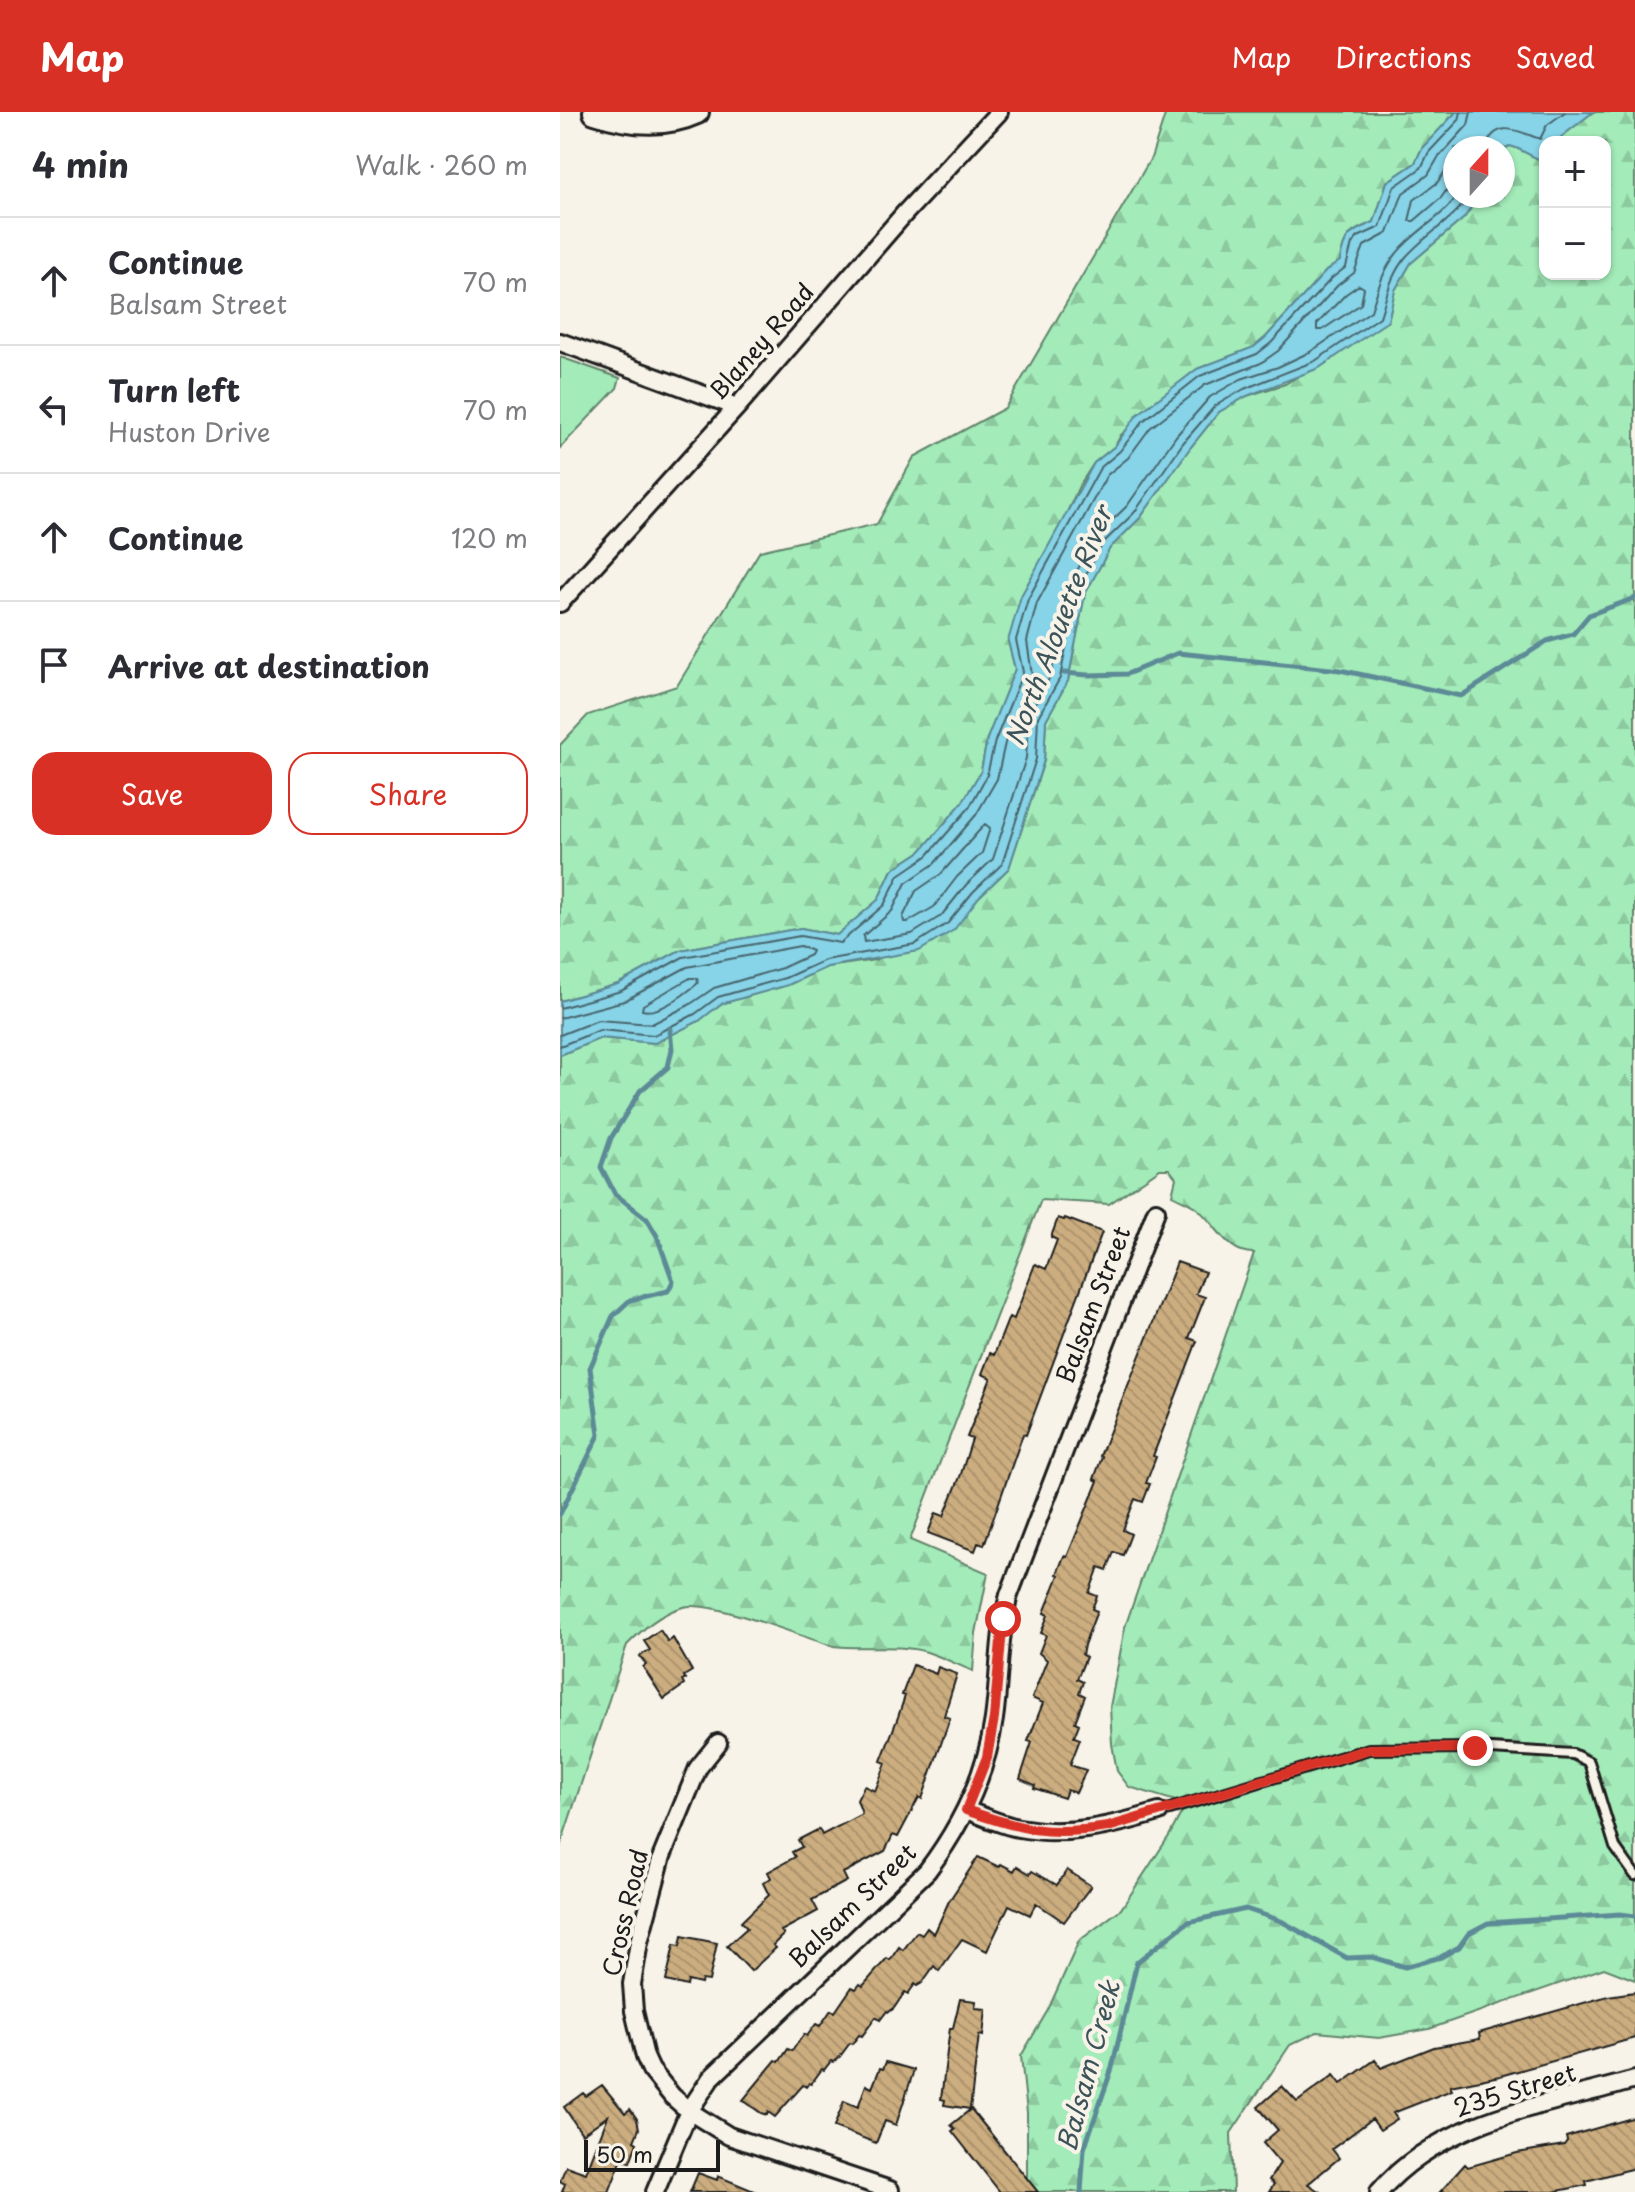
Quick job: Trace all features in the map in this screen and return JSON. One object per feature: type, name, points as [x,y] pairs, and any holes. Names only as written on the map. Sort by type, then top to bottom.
[{"type":"street","points":[[595,112],[623,121],[678,120],[697,112]]},
{"type":"street","name":"Blaney Road","points":[[560,603],[737,407],[905,213],[999,112]]},
{"type":"street","points":[[560,342],[737,407]]},
{"type":"street","name":"Balsam Street","points":[[655,2192],[689,2111],[711,2078],[927,1871],[951,1839],[966,1810],[987,1757],[994,1718],[1003,1619],[1009,1595],[1156,1211]]},
{"type":"street","name":"Cross Road","points":[[718,1743],[698,1768],[662,1856],[639,1942],[632,1984],[639,2037],[651,2070],[689,2111],[729,2136],[890,2190]]},
{"type":"street","points":[[966,1810],[1017,1828],[1069,1833],[1108,1827],[1159,1812]]},
{"type":"street","name":"235 Street","points":[[1379,2192],[1426,2151],[1469,2128],[1635,2080]]},
{"type":"lane","points":[[1159,1812],[1369,1749],[1475,1748],[1573,1754],[1589,1762],[1615,1847],[1635,1875]]},
{"type":"green space","points":[[1166,112],[1456,112],[1422,148],[1415,163],[1387,182],[1374,222],[1350,235],[1340,261],[1326,271],[1266,337],[1254,347],[1197,369],[1121,435],[1115,446],[1094,463],[1079,486],[1008,641],[1015,669],[987,739],[981,771],[962,803],[921,851],[892,870],[878,900],[837,935],[801,928],[680,950],[618,984],[560,1001],[560,745],[588,715],[677,686],[760,551],[877,524],[914,457],[1005,408],[1151,158]]},
{"type":"green space","points":[[1593,112],[1635,112],[1635,1980],[1604,1968],[1429,2029],[1379,2038],[1317,2032],[1290,2045],[1231,2133],[1233,2192],[1027,2192],[1027,2113],[1021,2056],[1048,2010],[1079,1941],[1121,1909],[1186,1804],[1129,1787],[1117,1771],[1110,1707],[1125,1627],[1254,1253],[1236,1248],[1195,1207],[1172,1195],[1176,1178],[1169,1169],[1160,1169],[1109,1204],[1041,1200],[910,1540],[988,1573],[976,1633],[973,1671],[915,1649],[833,1646],[713,1608],[696,1606],[674,1610],[652,1623],[627,1645],[560,1847],[560,1055],[601,1038],[655,1043],[699,1021],[720,1004],[788,985],[827,967],[875,960],[979,897],[1009,868],[1044,761],[1046,720],[1068,681],[1085,594],[1110,548],[1140,518],[1219,412],[1247,396],[1285,384],[1388,321],[1395,290],[1411,263],[1464,218],[1471,208],[1515,208],[1515,148],[1539,159],[1539,280],[1611,280],[1611,136],[1562,136]]},
{"type":"green space","points":[[560,357],[620,378],[617,388],[560,448]]},
{"type":"water","name":"North Alouette River","points":[[1456,112],[1593,112],[1562,136],[1539,136],[1539,159],[1515,148],[1515,136],[1443,136],[1443,208],[1471,208],[1464,218],[1411,263],[1395,290],[1388,321],[1319,368],[1247,396],[1219,412],[1140,518],[1110,548],[1085,594],[1068,681],[1046,720],[1044,760],[1009,868],[979,897],[954,930],[919,951],[827,967],[788,985],[721,1004],[699,1021],[655,1043],[601,1038],[560,1055],[560,1001],[618,984],[680,950],[801,928],[837,935],[878,900],[892,870],[921,851],[962,803],[981,771],[987,739],[1015,669],[1008,641],[1021,596],[1094,463],[1115,446],[1137,415],[1197,369],[1254,347],[1266,337],[1326,271],[1340,261],[1346,240],[1374,222],[1387,182],[1415,163],[1422,148]]},
{"type":"building","points":[[1058,1218],[1102,1232],[1026,1435],[1023,1434],[984,1545],[978,1543],[975,1551],[928,1533],[936,1513],[944,1516],[960,1477],[972,1439],[967,1437],[991,1378],[982,1374],[990,1353],[994,1355],[1009,1317],[1014,1319],[1035,1264],[1046,1269],[1057,1240],[1051,1237]]},
{"type":"building","points":[[1177,1262],[1205,1272],[1196,1294],[1205,1297],[1189,1338],[1197,1341],[1153,1456],[1156,1457],[1143,1502],[1135,1499],[1123,1530],[1131,1534],[1123,1555],[1114,1552],[1107,1570],[1099,1567],[1089,1593],[1097,1596],[1092,1609],[1097,1611],[1084,1645],[1082,1655],[1086,1657],[1077,1679],[1083,1682],[1079,1693],[1085,1696],[1075,1722],[1079,1724],[1074,1737],[1080,1739],[1070,1765],[1086,1770],[1076,1793],[1067,1790],[1064,1798],[1034,1788],[1035,1785],[1020,1779],[1032,1742],[1028,1741],[1043,1703],[1032,1698],[1047,1660],[1039,1653],[1046,1635],[1041,1633],[1048,1615],[1044,1613],[1064,1556],[1067,1557],[1098,1481],[1094,1479],[1100,1456]]},
{"type":"building","points":[[660,1630],[668,1642],[673,1638],[692,1671],[684,1676],[684,1685],[664,1699],[643,1667],[646,1665],[640,1656],[650,1650],[644,1641]]},
{"type":"building","points":[[913,1665],[936,1674],[938,1667],[957,1674],[944,1716],[950,1718],[922,1799],[919,1797],[898,1837],[893,1835],[885,1851],[843,1873],[847,1881],[812,1900],[818,1911],[781,1931],[784,1934],[773,1945],[776,1948],[751,1971],[727,1946],[747,1928],[741,1922],[769,1895],[763,1883],[771,1878],[768,1872],[795,1857],[792,1852],[802,1847],[798,1840],[819,1829],[822,1835],[862,1814],[857,1800],[864,1786],[875,1791],[886,1763],[881,1761]]},
{"type":"building","points":[[978,1857],[1014,1871],[1017,1866],[1030,1874],[1032,1871],[1057,1885],[1067,1870],[1091,1886],[1064,1922],[1036,1903],[1030,1915],[1009,1905],[987,1951],[962,1939],[939,1971],[934,1966],[922,1983],[915,1984],[908,1994],[905,1992],[894,2008],[880,2020],[876,2017],[862,2036],[859,2035],[838,2059],[822,2069],[811,2084],[803,2085],[775,2117],[768,2112],[767,2115],[761,2113],[743,2100],[776,2060],[779,2062],[788,2049],[792,2051],[816,2024],[820,2026],[831,2010],[835,2012],[852,1987],[863,1986],[899,1947],[903,1950],[917,1932],[922,1935],[927,1928],[934,1934],[949,1901]]},
{"type":"building","points":[[682,1936],[717,1943],[709,1981],[702,1980],[701,1984],[688,1981],[687,1986],[666,1981],[674,1945],[680,1946]]},
{"type":"building","points":[[1635,1992],[1635,2038],[1500,2076],[1450,2086],[1452,2090],[1393,2113],[1397,2119],[1380,2130],[1372,2119],[1332,2149],[1339,2158],[1308,2184],[1320,2192],[1269,2192],[1274,2184],[1269,2180],[1280,2163],[1263,2143],[1278,2130],[1258,2107],[1282,2086],[1297,2102],[1334,2075],[1341,2084],[1375,2060],[1381,2068],[1434,2047],[1480,2039],[1479,2033],[1608,1996]]},
{"type":"building","points":[[960,1999],[976,2001],[975,2008],[986,2009],[983,2036],[979,2035],[970,2109],[944,2105],[945,2100],[941,2099],[950,2028],[953,2028]]},
{"type":"building","points":[[886,2062],[914,2070],[896,2125],[885,2121],[876,2143],[834,2127],[844,2101],[858,2107],[866,2085],[872,2088],[880,2068],[883,2069]]},
{"type":"building","points":[[602,2085],[625,2113],[630,2109],[637,2119],[639,2129],[634,2141],[637,2143],[630,2162],[622,2159],[609,2192],[562,2192],[565,2184],[560,2181],[566,2166],[586,2173],[608,2116],[582,2134],[564,2107],[583,2093],[586,2096]]},
{"type":"building","points":[[971,2109],[1038,2192],[1000,2192],[952,2131],[955,2129],[951,2125]]},
{"type":"building","points":[[1635,2117],[1635,2168],[1586,2181],[1587,2185],[1553,2192],[1440,2192],[1465,2164],[1468,2167],[1517,2153],[1564,2145],[1566,2137]]},
{"type":"building","points":[[698,2173],[717,2180],[718,2176],[756,2192],[690,2192]]},
{"type":"waterway","name":"North Alouette River","points":[[1064,673],[1127,674],[1178,653],[1340,670],[1461,696],[1547,641],[1573,634],[1589,615],[1635,598]]},
{"type":"waterway","points":[[560,1514],[599,1435],[590,1368],[613,1316],[630,1300],[668,1291],[673,1281],[657,1236],[647,1219],[615,1194],[601,1167],[611,1138],[640,1091],[668,1067],[672,1049],[670,1029]]},
{"type":"waterway","name":"Balsam Creek","points":[[1081,2192],[1084,2149],[1112,2068],[1137,1962],[1188,1922],[1246,1909],[1281,1921],[1347,1958],[1372,1957],[1405,1967],[1441,1957],[1459,1947],[1469,1933],[1488,1923],[1620,1914],[1635,1916]]},
{"type":"route","points":[[1003,1619],[994,1718],[987,1757],[966,1810],[1017,1828],[1069,1833],[1108,1827],[1369,1749],[1475,1748]]}]
